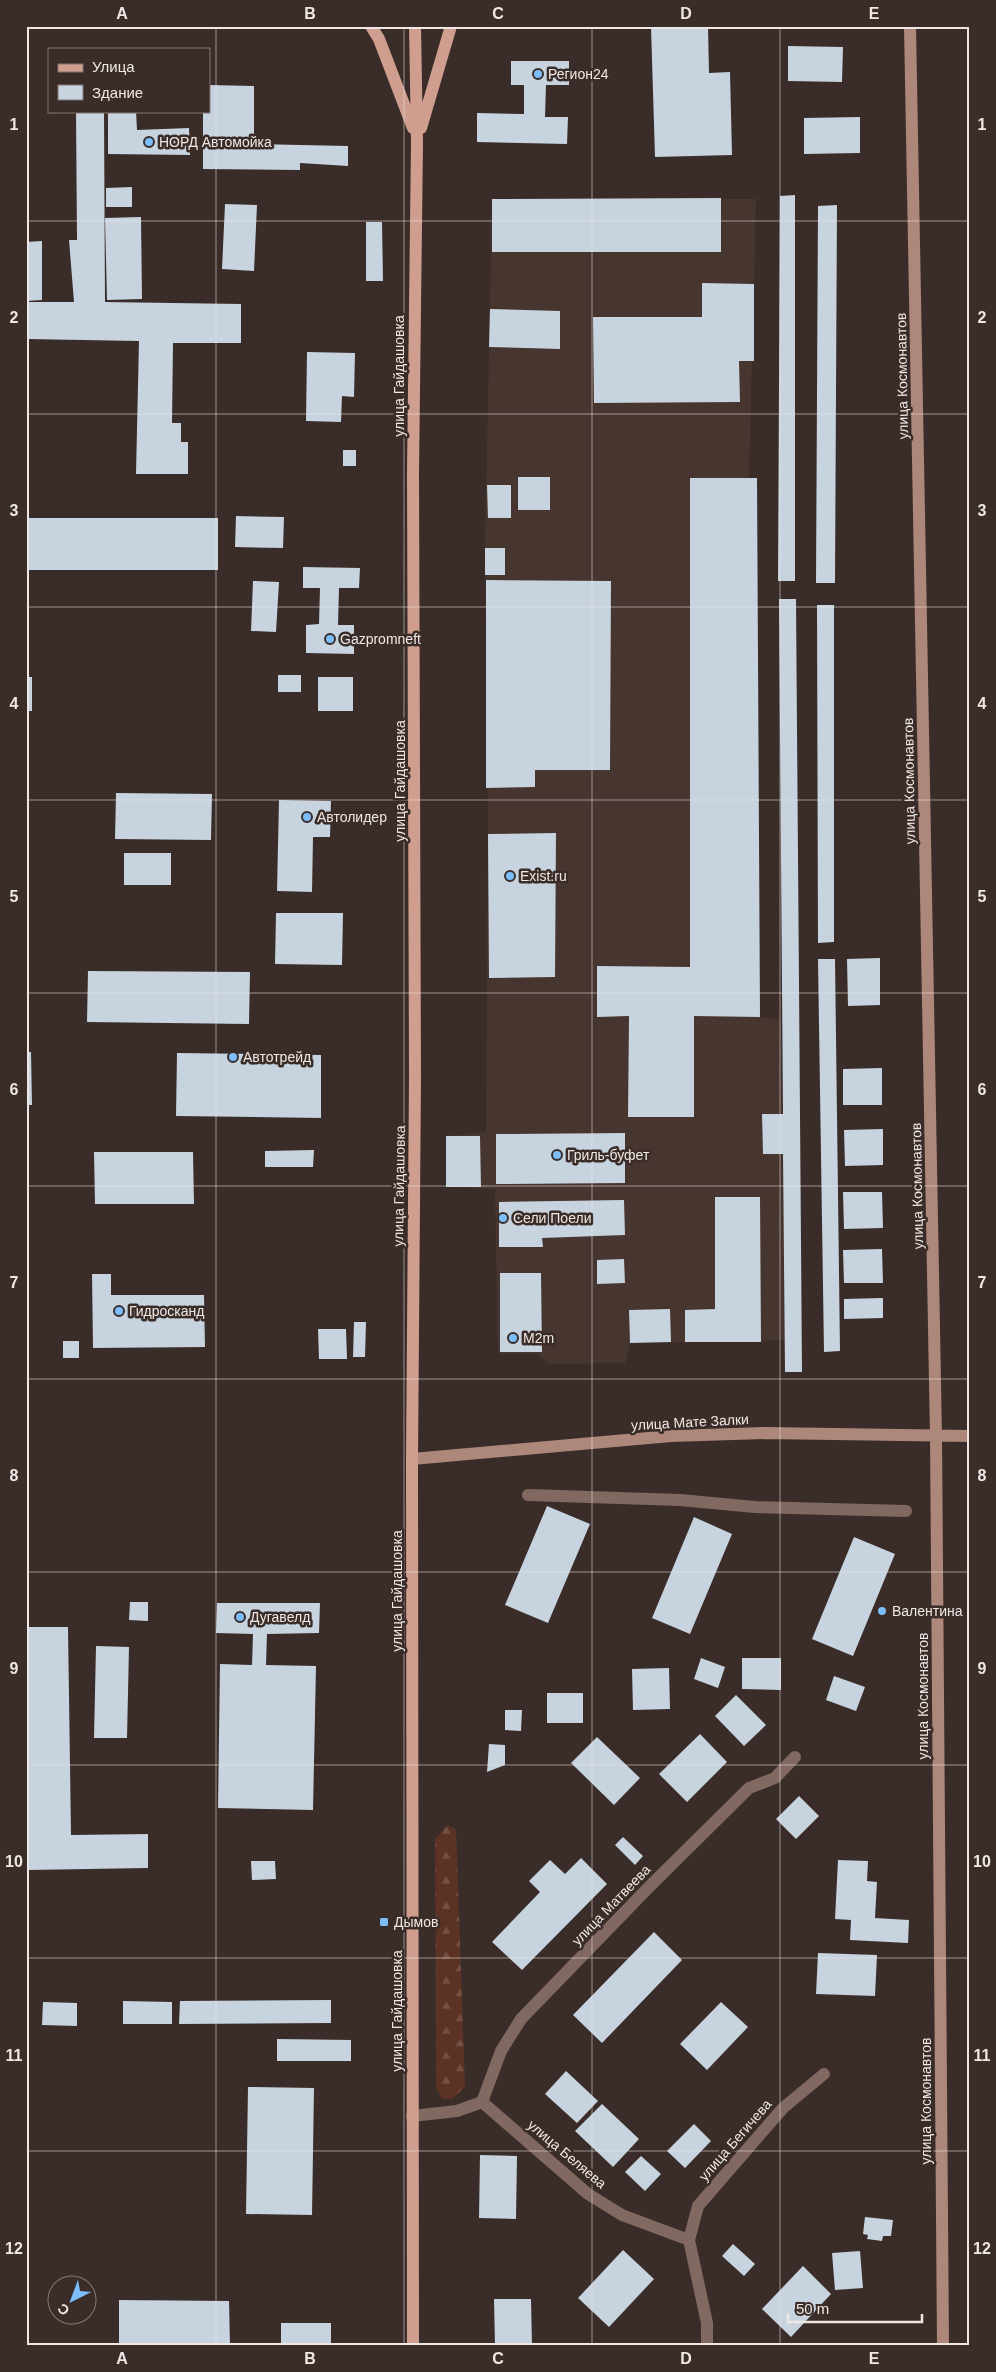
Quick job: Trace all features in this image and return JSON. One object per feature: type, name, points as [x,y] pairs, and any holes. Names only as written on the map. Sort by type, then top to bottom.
[{"type":"main road","points":[[371,26],[379,39],[404,100],[417,142]]},
{"type":"main road","name":"улица Гайдашовка","points":[[413,2346],[412,1459],[415,1086],[413,474],[417,142],[415,26]]},
{"type":"main road","points":[[417,142],[451,26]]},
{"type":"street","name":"улица Космонавтов","points":[[910,26],[936,1436],[943,2346]]},
{"type":"street","name":"улица Мате Залки","points":[[412,1459],[671,1436],[766,1433],[970,1436]]},
{"type":"street","points":[[528,1495],[680,1500],[755,1507],[906,1511]]},
{"type":"street","name":"улица Матвеева","points":[[482,2102],[501,2051],[521,2020],[648,1888],[749,1788],[776,1778],[795,1757]]},
{"type":"street","name":"улица Бегичева","points":[[689,2240],[698,2206],[784,2108],[824,2074]]},
{"type":"street","points":[[412,2116],[457,2111],[482,2102]]},
{"type":"street","name":"улица Беляева","points":[[482,2102],[588,2194],[622,2215],[689,2240]]},
{"type":"street","points":[[689,2240],[707,2323],[707,2346]]},
{"type":"shaded area","points":[[492,199],[756,199],[749,479],[760,1017],[781,1020],[785,1340],[630,1343],[625,1363],[549,1364],[537,1354],[498,1354],[495,1189],[446,1187],[446,1136],[486,1132],[488,834],[485,548]]},
{"type":"green space","points":[[448,1825],[456,1830],[465,2087],[452,2099],[442,2099],[436,2087],[435,1839]]},
{"type":"building","points":[[708,26],[709,73],[730,72],[732,155],[655,157],[651,27]]},
{"type":"building","points":[[788,46],[843,47],[842,82],[788,81]]},
{"type":"building","points":[[511,61],[569,61],[569,85],[546,85],[545,117],[568,117],[567,144],[477,142],[477,113],[524,114],[524,85],[511,85]]},
{"type":"building","points":[[210,85],[254,86],[254,144],[348,146],[348,166],[300,163],[300,170],[203,169],[203,112],[210,112]]},
{"type":"building","points":[[76,112],[104,112],[105,302],[241,304],[241,343],[173,343],[172,423],[181,423],[181,442],[188,442],[188,474],[136,474],[139,341],[26,339],[26,302],[74,302],[69,240],[77,240]]},
{"type":"building","name":"НОРД Автомойка","points":[[108,112],[136,112],[137,130],[189,128],[190,155],[108,154]]},
{"type":"building","points":[[860,117],[860,153],[804,154],[804,118]]},
{"type":"building","points":[[132,187],[132,207],[106,207],[106,188]]},
{"type":"building","points":[[795,195],[795,581],[778,581],[780,196]]},
{"type":"building","points":[[721,198],[721,252],[492,252],[492,199]]},
{"type":"building","points":[[225,204],[257,205],[254,271],[222,269]]},
{"type":"building","points":[[837,205],[835,583],[816,583],[818,206]]},
{"type":"building","points":[[141,217],[142,299],[107,300],[105,218]]},
{"type":"building","points":[[366,222],[382,222],[383,281],[366,281]]},
{"type":"building","points":[[42,241],[42,300],[26,301],[26,242]]},
{"type":"building","points":[[702,283],[754,284],[754,361],[739,361],[740,402],[594,403],[593,317],[702,317]]},
{"type":"building","points":[[490,309],[560,311],[560,349],[489,347]]},
{"type":"building","points":[[307,352],[355,353],[354,397],[342,396],[341,422],[306,421]]},
{"type":"building","points":[[343,450],[356,450],[356,466],[343,466]]},
{"type":"building","points":[[518,477],[550,477],[550,510],[518,510]]},
{"type":"building","points":[[690,478],[757,478],[760,1017],[694,1016],[694,1117],[628,1117],[629,1016],[597,1017],[597,966],[690,967]]},
{"type":"building","points":[[487,485],[511,485],[511,518],[488,518]]},
{"type":"building","points":[[236,516],[284,517],[283,548],[235,547]]},
{"type":"building","points":[[26,518],[218,518],[218,570],[26,570]]},
{"type":"building","points":[[485,548],[505,548],[505,575],[485,575]]},
{"type":"building","points":[[303,567],[360,568],[359,588],[339,588],[338,625],[354,625],[354,654],[306,653],[306,625],[319,624],[320,588],[303,588]]},
{"type":"building","points":[[486,580],[611,581],[610,770],[535,770],[535,787],[486,788]]},
{"type":"building","points":[[253,581],[279,582],[276,632],[251,631]]},
{"type":"building","points":[[779,599],[796,599],[802,1372],[785,1372],[783,1154],[763,1154],[762,1114],[783,1114]]},
{"type":"building","points":[[817,605],[834,605],[834,942],[818,943]]},
{"type":"building","points":[[278,675],[301,675],[301,692],[278,692]]},
{"type":"building","points":[[26,677],[32,677],[32,711],[26,711]]},
{"type":"building","points":[[318,677],[353,677],[353,711],[318,711]]},
{"type":"building","points":[[116,793],[212,794],[211,840],[115,839]]},
{"type":"building","points":[[279,800],[331,801],[330,837],[313,837],[312,892],[277,891]]},
{"type":"building","points":[[556,833],[555,977],[489,978],[488,834]]},
{"type":"building","points":[[124,853],[171,853],[171,885],[124,885]]},
{"type":"building","points":[[276,913],[343,913],[342,965],[275,964]]},
{"type":"building","points":[[880,958],[880,1005],[848,1006],[847,959]]},
{"type":"building","points":[[818,959],[835,959],[840,1351],[824,1352]]},
{"type":"building","points":[[88,971],[250,972],[249,1024],[87,1022]]},
{"type":"building","points":[[26,1052],[31,1052],[32,1105],[26,1105]]},
{"type":"building","points":[[177,1053],[321,1055],[321,1118],[176,1116]]},
{"type":"building","points":[[882,1068],[882,1105],[843,1105],[843,1069]]},
{"type":"building","points":[[883,1129],[883,1165],[845,1166],[844,1130]]},
{"type":"building","points":[[625,1133],[625,1183],[496,1184],[496,1134]]},
{"type":"building","points":[[446,1136],[480,1136],[481,1187],[446,1187]]},
{"type":"building","points":[[314,1150],[313,1167],[265,1167],[265,1151]]},
{"type":"building","points":[[94,1152],[193,1152],[194,1204],[95,1204]]},
{"type":"building","points":[[843,1192],[882,1192],[883,1228],[844,1229]]},
{"type":"building","points":[[715,1197],[760,1197],[761,1342],[685,1342],[685,1310],[715,1309]]},
{"type":"building","points":[[624,1200],[625,1235],[542,1238],[543,1247],[499,1247],[499,1202]]},
{"type":"building","points":[[882,1249],[883,1283],[844,1283],[843,1250]]},
{"type":"building","points":[[624,1259],[625,1283],[597,1284],[597,1260]]},
{"type":"building","points":[[500,1273],[541,1273],[542,1352],[500,1352]]},
{"type":"building","points":[[92,1274],[111,1274],[111,1295],[204,1295],[205,1347],[93,1348]]},
{"type":"building","points":[[883,1298],[883,1318],[844,1319],[844,1299]]},
{"type":"building","points":[[670,1309],[671,1342],[630,1343],[629,1310]]},
{"type":"building","points":[[354,1322],[366,1322],[365,1357],[353,1357]]},
{"type":"building","points":[[318,1329],[346,1329],[347,1359],[319,1359]]},
{"type":"building","points":[[63,1341],[79,1341],[79,1358],[63,1358]]},
{"type":"building","points":[[547,1506],[590,1524],[548,1623],[505,1605]]},
{"type":"building","points":[[694,1517],[732,1534],[690,1634],[652,1618]]},
{"type":"building","points":[[854,1537],[895,1554],[853,1656],[812,1639]]},
{"type":"building","points":[[130,1602],[148,1602],[148,1621],[129,1620]]},
{"type":"building","points":[[217,1603],[320,1603],[319,1633],[267,1634],[266,1665],[316,1666],[313,1810],[218,1808],[220,1664],[252,1665],[253,1634],[216,1633]]},
{"type":"building","points":[[26,1627],[68,1627],[71,1835],[148,1834],[148,1868],[28,1870]]},
{"type":"building","points":[[96,1646],[129,1647],[127,1738],[94,1738]]},
{"type":"building","points":[[701,1658],[725,1667],[718,1688],[694,1679]]},
{"type":"building","points":[[742,1658],[781,1658],[781,1690],[742,1689]]},
{"type":"building","points":[[669,1668],[670,1709],[633,1710],[632,1669]]},
{"type":"building","points":[[834,1676],[865,1687],[856,1711],[826,1700]]},
{"type":"building","points":[[547,1693],[583,1693],[583,1723],[547,1723]]},
{"type":"building","points":[[736,1695],[766,1725],[744,1746],[715,1716]]},
{"type":"building","points":[[505,1710],[522,1710],[521,1731],[505,1730]]},
{"type":"building","points":[[700,1734],[727,1762],[687,1802],[659,1774]]},
{"type":"building","points":[[597,1737],[640,1778],[614,1805],[571,1763]]},
{"type":"building","points":[[489,1744],[505,1745],[505,1765],[487,1772]]},
{"type":"building","points":[[799,1796],[819,1816],[796,1839],[776,1819]]},
{"type":"building","points":[[623,1837],[643,1856],[635,1865],[615,1845]]},
{"type":"building","points":[[581,1858],[607,1884],[522,1970],[492,1942],[540,1892],[529,1881],[550,1860],[565,1874]]},
{"type":"building","points":[[838,1860],[868,1861],[867,1881],[877,1882],[875,1918],[909,1920],[908,1943],[850,1940],[851,1920],[835,1919]]},
{"type":"building","points":[[251,1861],[275,1861],[276,1879],[252,1880]]},
{"type":"building","points":[[654,1932],[682,1960],[602,2043],[573,2015]]},
{"type":"building","points":[[818,1953],[877,1955],[875,1996],[816,1994]]},
{"type":"building","points":[[331,2000],[331,2023],[179,2024],[180,2001]]},
{"type":"building","points":[[123,2001],[172,2002],[172,2024],[123,2024]]},
{"type":"building","points":[[43,2002],[77,2003],[77,2026],[42,2025]]},
{"type":"building","points":[[721,2002],[748,2027],[707,2070],[680,2044]]},
{"type":"building","points":[[277,2039],[351,2040],[351,2061],[277,2061]]},
{"type":"building","points":[[566,2071],[598,2101],[577,2123],[545,2094]]},
{"type":"building","points":[[248,2087],[314,2088],[312,2215],[246,2214]]},
{"type":"building","points":[[602,2104],[639,2139],[613,2167],[575,2131]]},
{"type":"building","points":[[694,2124],[711,2141],[685,2168],[667,2151]]},
{"type":"building","points":[[480,2155],[517,2156],[516,2219],[479,2218]]},
{"type":"building","points":[[641,2156],[661,2174],[645,2191],[625,2172]]},
{"type":"building","points":[[865,2217],[893,2220],[891,2236],[883,2236],[882,2241],[867,2239],[868,2235],[863,2234]]},
{"type":"building","points":[[733,2244],[755,2264],[744,2276],[722,2256]]},
{"type":"building","points":[[623,2250],[654,2279],[609,2327],[578,2298]]},
{"type":"building","points":[[860,2251],[863,2288],[835,2290],[832,2253]]},
{"type":"building","points":[[803,2266],[831,2294],[791,2337],[762,2309]]},
{"type":"building","points":[[494,2299],[531,2299],[532,2346],[495,2346]]},
{"type":"building","points":[[119,2300],[229,2301],[230,2346],[119,2346]]},
{"type":"building","points":[[281,2323],[331,2323],[331,2346],[281,2346]]},
{"type":"place","name":"Регион24","points":[[538,74]]},
{"type":"place","name":"НОРД Автомойка","points":[[149,142]]},
{"type":"place","name":"Gazpromneft","points":[[330,639]]},
{"type":"place","name":"Автолидер","points":[[307,817]]},
{"type":"place","name":"Exist.ru","points":[[510,876]]},
{"type":"place","name":"Автотрейд","points":[[233,1057]]},
{"type":"place","name":"Гриль-буфет","points":[[557,1155]]},
{"type":"place","name":"Сели Поели","points":[[503,1218]]},
{"type":"place","name":"Гидросканд","points":[[119,1311]]},
{"type":"place","name":"М2m","points":[[513,1338]]},
{"type":"place","name":"Валентина","points":[[882,1611]]},
{"type":"place","name":"Дугавелд","points":[[240,1617]]},
{"type":"place","name":"Дымов","points":[[384,1922]]}]
